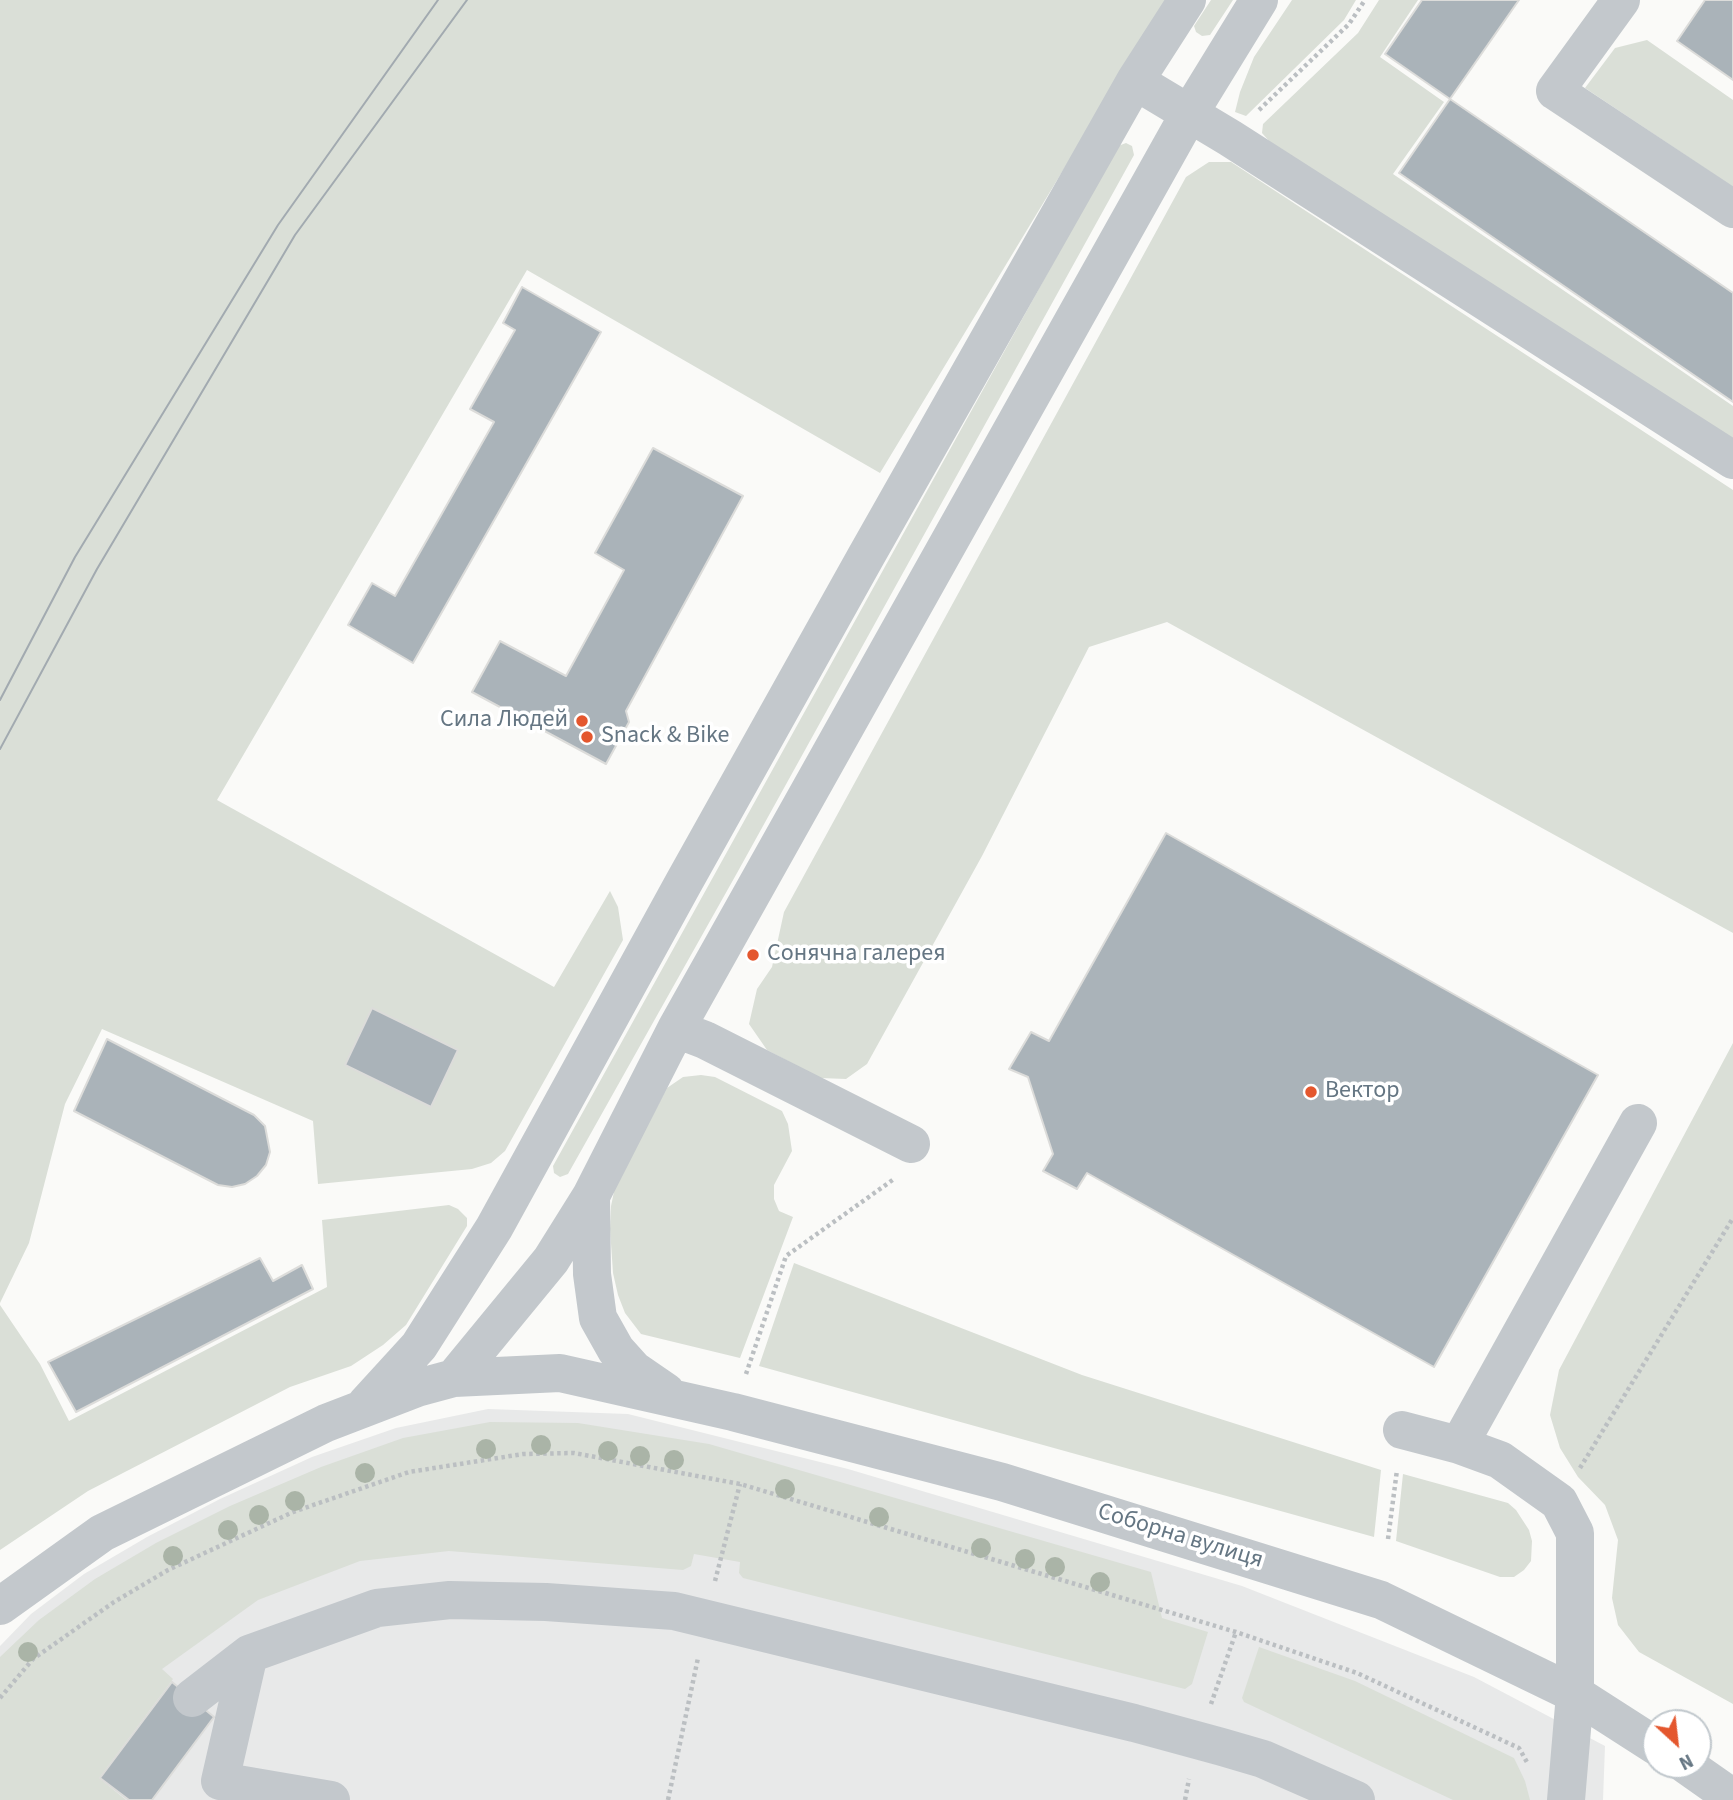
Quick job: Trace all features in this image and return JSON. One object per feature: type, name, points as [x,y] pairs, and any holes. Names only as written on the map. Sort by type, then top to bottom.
[{"type":"street","points":[[362,1409],[419,1346],[494,1228],[690,870],[1135,81],[1187,0]]},
{"type":"street","points":[[454,1378],[551,1260],[591,1196],[676,1029],[1189,114],[1259,0]]},
{"type":"street","points":[[1621,0],[1555,91],[1733,209]]},
{"type":"street","points":[[1135,81],[1230,138],[1733,460]]},
{"type":"street","points":[[676,1029],[714,1044],[904,1160]]},
{"type":"street","points":[[1460,1445],[1637,1123]]},
{"type":"street","points":[[591,1196],[592,1274],[598,1318],[616,1350],[634,1370],[677,1400]]},
{"type":"street","name":"Соборна вулиця","points":[[0,1606],[102,1533],[326,1423],[417,1388],[454,1378],[560,1373],[733,1412],[1002,1482],[1381,1600],[1575,1694],[1642,1737]]},
{"type":"street","points":[[1402,1430],[1460,1445],[1500,1460],[1559,1502],[1575,1534],[1575,1694],[1566,1800]]},
{"type":"street","points":[[192,1698],[249,1654],[377,1608],[450,1600],[546,1602],[674,1611],[1222,1747],[1263,1759],[1356,1800]]},
{"type":"street","points":[[249,1654],[209,1791],[331,1800]]},
{"type":"street","points":[[1706,1779],[1733,1798]]},
{"type":"path","points":[[733,1412],[786,1256],[904,1160]]},
{"type":"path","points":[[1559,1502],[1733,1219]]},
{"type":"path","points":[[1388,1539],[1402,1430]]},
{"type":"path","points":[[0,1698],[33,1659],[114,1602],[168,1570],[293,1512],[410,1472],[523,1454],[574,1453],[740,1483],[1236,1632],[1357,1673],[1519,1748],[1530,1766]]},
{"type":"path","points":[[668,1800],[706,1619],[740,1483]]},
{"type":"path","points":[[1219,1684],[1236,1632]]},
{"type":"shaded area","points":[[0,0],[1166,0],[880,473],[527,270],[217,800],[554,987],[610,891],[618,907],[623,940],[505,1151],[491,1163],[472,1169],[318,1184],[313,1121],[102,1029],[65,1104],[29,1243],[0,1303]]},
{"type":"shaded area","points":[[1211,0],[1233,0],[1210,35],[1202,36],[1196,32],[1194,26]]},
{"type":"shaded area","points":[[1292,0],[1356,0],[1344,20],[1246,116],[1235,112],[1254,57]]},
{"type":"shaded area","points":[[1379,0],[1418,0],[1380,57],[1444,102],[1393,174],[1733,406],[1733,441],[1269,141],[1262,133],[1263,124],[1358,33]]},
{"type":"shaded area","points":[[1647,40],[1733,100],[1733,187],[1585,88],[1615,48]]},
{"type":"shaded area","points":[[1126,143],[1132,146],[1134,155],[568,1174],[560,1177],[554,1173],[553,1166],[1118,146]]},
{"type":"shaded area","points":[[1209,162],[1231,162],[1733,490],[1733,933],[1167,622],[1089,647],[982,856],[867,1064],[846,1079],[820,1078],[767,1050],[749,1024],[757,989],[772,967],[784,912],[1186,177]]},
{"type":"shaded area","points":[[1733,1043],[1733,1704],[1639,1652],[1618,1625],[1612,1598],[1618,1540],[1605,1505],[1578,1477],[1560,1448],[1550,1415],[1559,1370]]},
{"type":"shaded area","points":[[683,1077],[715,1077],[782,1111],[788,1124],[792,1151],[774,1185],[774,1199],[779,1211],[793,1217],[740,1358],[641,1334],[625,1313],[613,1273],[610,1229],[615,1187],[667,1088]]},
{"type":"shaded area","points":[[449,1205],[467,1218],[467,1226],[406,1325],[383,1345],[351,1366],[290,1387],[88,1491],[0,1550],[0,1305],[40,1364],[69,1421],[327,1287],[322,1220]]},
{"type":"shaded area","points":[[794,1263],[1082,1375],[1381,1470],[1374,1537],[759,1366]]},
{"type":"shaded area","points":[[488,1409],[628,1414],[848,1469],[1242,1586],[1474,1677],[1605,1746],[1603,1800],[0,1800],[0,1646],[31,1614],[84,1574],[147,1537],[220,1499],[312,1457],[396,1428]]},
{"type":"shaded area","points":[[490,1422],[578,1423],[709,1444],[1151,1572],[1162,1618],[1208,1632],[1192,1684],[1185,1689],[743,1578],[739,1573],[740,1562],[694,1554],[691,1566],[683,1570],[449,1551],[360,1561],[258,1600],[162,1669],[173,1679],[99,1778],[126,1800],[0,1800],[0,1657],[39,1620],[95,1579],[156,1543],[230,1506],[321,1467],[403,1438]]},
{"type":"shaded area","points":[[1403,1474],[1508,1503],[1529,1530],[1532,1541],[1531,1561],[1514,1577],[1500,1577],[1396,1541]]},
{"type":"shaded area","points":[[1259,1647],[1355,1681],[1514,1758],[1530,1800],[1453,1800],[1244,1702],[1242,1698]]},
{"type":"building","points":[[1422,0],[1519,0],[1450,99],[1385,54]]},
{"type":"building","points":[[1705,0],[1733,0],[1733,80],[1677,41]]},
{"type":"building","points":[[1450,99],[1733,293],[1733,402],[1399,173]]},
{"type":"building","points":[[522,287],[601,332],[413,663],[348,625],[372,583],[395,596],[494,422],[470,409],[515,330],[503,323]]},
{"type":"building","points":[[653,448],[743,496],[626,711],[629,722],[606,764],[472,692],[500,641],[566,676],[624,570],[595,553]]},
{"type":"building","name":"Вектор","points":[[1166,833],[1598,1075],[1434,1367],[1087,1173],[1077,1189],[1043,1171],[1053,1154],[1028,1077],[1009,1069],[1031,1032],[1049,1041]]},
{"type":"building","points":[[372,1008],[458,1050],[431,1107],[345,1065]]},
{"type":"building","points":[[107,1039],[254,1115],[265,1126],[270,1152],[266,1165],[257,1176],[245,1184],[232,1187],[218,1185],[74,1111]]},
{"type":"building","points":[[260,1258],[273,1281],[302,1265],[313,1289],[76,1412],[48,1362]]},
{"type":"building","points":[[172,1682],[214,1717],[152,1800],[129,1800],[100,1778]]},
{"type":"tram line","points":[[0,700],[75,557],[278,225],[438,0]]},
{"type":"tram line","points":[[0,749],[97,569],[295,235],[467,0]]},
{"type":"place","name":"Сила Людей","points":[[582,721]]},
{"type":"place","name":"Snack & Bike","points":[[587,737]]},
{"type":"place","name":"Сонячна галерея","points":[[753,955]]},
{"type":"place","name":"Вектор","points":[[1311,1092]]}]
